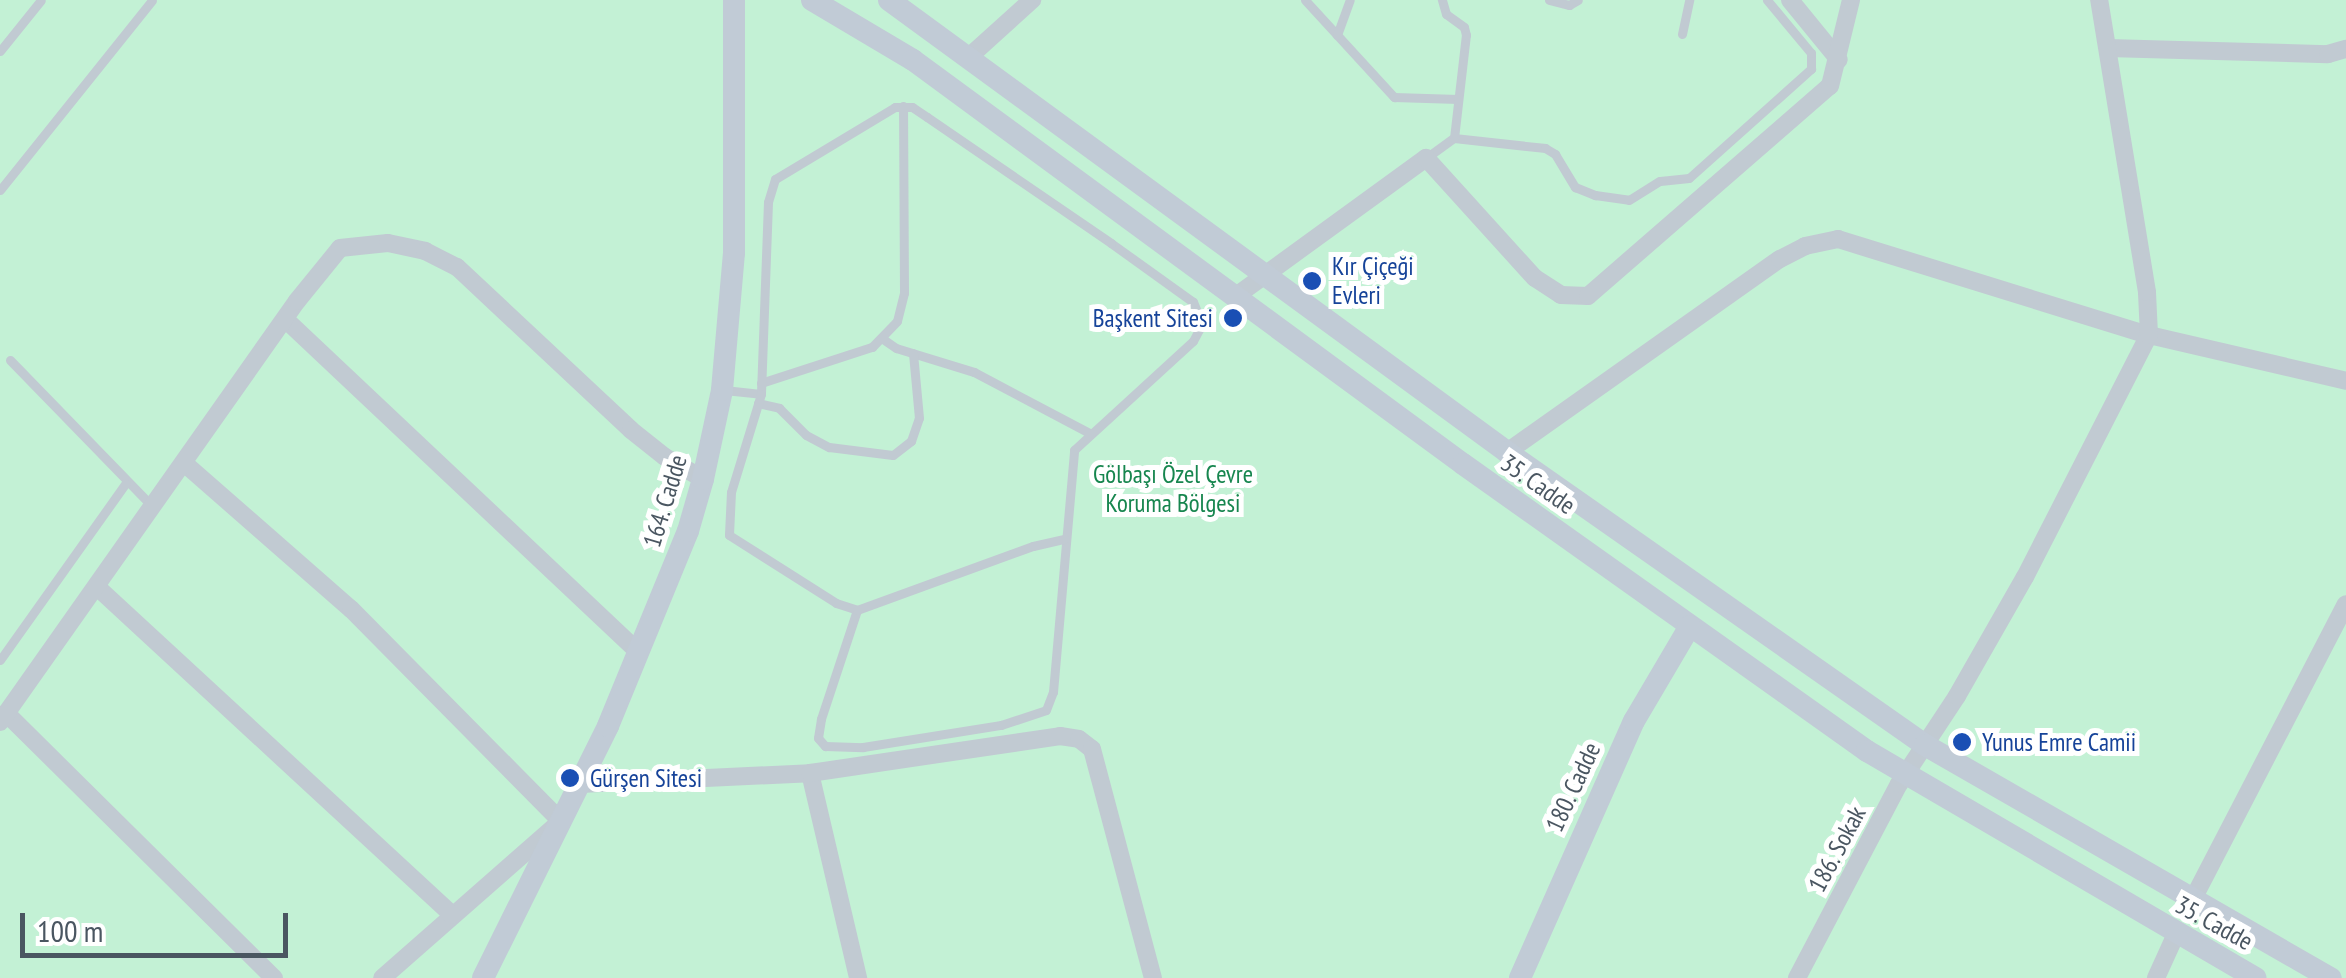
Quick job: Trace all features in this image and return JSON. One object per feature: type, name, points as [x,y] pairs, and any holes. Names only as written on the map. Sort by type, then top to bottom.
[{"type":"street","name":"164. Cadde","points":[[483,978],[640,653],[703,479],[722,390],[734,253],[734,0]]},
{"type":"street","name":"35. Cadde","points":[[812,0],[913,60],[1690,626],[1905,774],[2256,978]]},
{"type":"street","name":"35. Cadde","points":[[889,0],[1266,272],[1507,452],[1925,745],[2331,978]]},
{"type":"street","points":[[970,56],[1032,0]]},
{"type":"street","points":[[1790,0],[1839,60]]},
{"type":"street","points":[[1236,296],[1426,158],[1535,278],[1561,295],[1588,296],[1830,86],[1851,0]]},
{"type":"street","points":[[2099,0],[2147,292],[2149,335]]},
{"type":"street","points":[[2108,48],[2328,54],[2346,49]]},
{"type":"street","points":[[1507,452],[1780,259],[1823,240],[1854,240],[2149,335],[2346,381]]},
{"type":"street","points":[[274,978],[3,718],[285,319],[340,248],[388,243],[424,252],[457,268],[631,430],[664,457],[703,479]]},
{"type":"street","points":[[285,319],[640,653]]},
{"type":"street","name":"186. Sokak","points":[[1797,978],[1905,774],[2026,577],[2149,335]]},
{"type":"street","points":[[184,462],[351,609],[561,821],[382,978]]},
{"type":"street","points":[[97,588],[452,915]]},
{"type":"street","points":[[2156,978],[2346,604]]},
{"type":"street","name":"180. Cadde","points":[[1520,978],[1634,721],[1690,626]]},
{"type":"street","points":[[580,784],[810,773],[1060,736],[1080,739],[1092,750],[1153,978]]},
{"type":"street","points":[[810,773],[858,978]]},
{"type":"lane","points":[[0,50],[41,0]]},
{"type":"lane","points":[[0,190],[152,0]]},
{"type":"lane","points":[[1305,0],[1398,99],[1458,100]]},
{"type":"lane","points":[[1337,35],[1350,0]]},
{"type":"lane","points":[[1442,0],[1446,14],[1464,27],[1466,35],[1454,138]]},
{"type":"lane","points":[[1549,0],[1559,5],[1578,0]]},
{"type":"lane","points":[[1682,34],[1689,0]]},
{"type":"lane","points":[[1426,158],[1454,138],[1545,148],[1555,154],[1575,187],[1629,200],[1660,181],[1689,178],[1806,76],[1813,64],[1811,54],[1767,0]]},
{"type":"lane","points":[[722,390],[760,394],[862,350],[883,338],[897,322],[904,293],[903,106]]},
{"type":"lane","points":[[857,610],[820,718],[820,742],[831,749],[1028,719],[1046,710],[1053,692],[1074,450],[1193,341],[1202,324],[1198,307],[928,117],[903,106],[885,110],[774,180],[768,212],[760,394],[731,492],[726,520],[730,535],[824,595],[857,610],[1033,546],[1064,539]]},
{"type":"lane","points":[[883,338],[974,372],[1079,424],[1089,433]]},
{"type":"lane","points":[[760,394],[806,434],[829,447],[893,455],[912,441],[919,418],[914,352]]},
{"type":"lane","points":[[10,360],[153,507]]},
{"type":"lane","points":[[0,660],[126,483]]},
{"type":"green space","name":"Gölbaşı Özel Çevre Koruma Bölgesi","points":[[0,0],[2346,0],[2346,978],[0,978]]},
{"type":"place","name":"Kır Çiçeği Evleri","points":[[1312,281]]},
{"type":"place","name":"Başkent Sitesi","points":[[1233,318]]},
{"type":"place","name":"Yunus Emre Camii","points":[[1962,742]]},
{"type":"place","name":"Gürşen Sitesi","points":[[570,778]]}]
